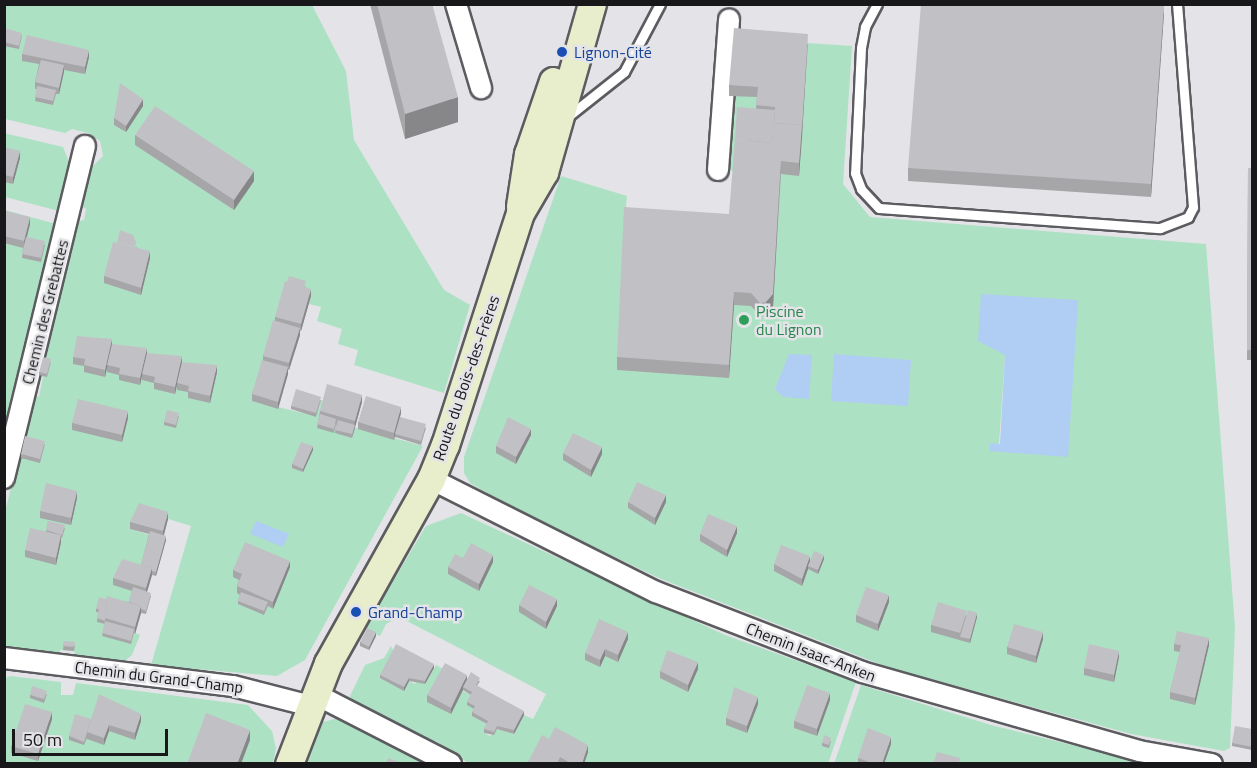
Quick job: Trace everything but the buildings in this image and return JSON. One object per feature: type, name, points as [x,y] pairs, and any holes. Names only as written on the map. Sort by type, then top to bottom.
[{"type":"street","points":[[456,4],[482,88]]},
{"type":"street","name":"Route du Bois-des-Frères","points":[[289,764],[328,663],[431,479],[471,373],[520,213],[528,154],[577,4]]},
{"type":"street","name":"Route du Bois-des-Frères","points":[[520,213],[544,172],[592,4]]},
{"type":"street","points":[[718,170],[729,19]]},
{"type":"street","name":"Chemin des Grebattes","points":[[4,477],[85,146]]},
{"type":"street","name":"Chemin Isaac-Anken","points":[[431,479],[656,592],[862,672],[1139,751],[1212,764]]},
{"type":"street","name":"Chemin du Grand-Champ","points":[[5,659],[233,686],[313,700],[451,764]]},
{"type":"lane","points":[[559,123],[624,72],[660,4]]},
{"type":"lane","points":[[877,4],[865,27],[861,48],[855,173],[861,189],[879,208],[1160,228],[1188,217],[1193,207],[1177,4]]},
{"type":"green space","points":[[5,5],[312,5],[346,71],[354,140],[444,290],[470,305],[444,393],[354,365],[358,350],[338,344],[342,329],[317,321],[321,307],[309,304],[311,296],[252,401],[316,416],[321,400],[325,401],[320,418],[423,446],[305,660],[277,676],[151,665],[191,526],[139,510],[130,529],[150,535],[133,591],[135,633],[140,635],[132,655],[125,661],[76,656],[74,651],[60,650],[59,654],[5,647],[5,512],[34,395],[39,397],[43,377],[39,375],[76,222],[84,220],[86,209],[80,205],[89,170],[103,156],[100,141],[88,133],[72,129],[65,133],[5,119]]},
{"type":"green space","name":"Piscine du Lignon","points":[[734,38],[852,46],[843,184],[870,217],[1206,244],[1235,628],[1230,748],[1224,751],[1131,734],[887,667],[661,579],[514,509],[470,483],[464,473],[464,457],[561,176],[627,196],[625,219],[729,227],[733,171],[724,170]],"holes":[[[1005,355],[1068,456],[999,444]]]},
{"type":"green space","points":[[4,133],[63,147],[70,164],[59,211],[5,197]]},
{"type":"green space","points":[[5,210],[56,224],[5,432]]},
{"type":"green space","points":[[461,513],[725,635],[856,682],[828,764],[468,763],[436,741],[430,743],[352,702],[350,696],[365,665],[384,658],[391,646],[409,681],[415,684],[418,680],[425,684],[436,665],[445,670],[450,714],[463,691],[472,695],[475,710],[473,716],[488,725],[484,733],[490,736],[497,729],[514,734],[524,715],[533,719],[546,694],[463,650],[399,617],[386,624],[380,636],[364,630],[426,526]]},
{"type":"green space","points":[[10,676],[61,682],[61,695],[73,695],[76,683],[248,705],[272,731],[276,748],[273,763],[5,763],[4,679]]},
{"type":"green space","points":[[861,685],[991,725],[1145,763],[834,764]]},
{"type":"green space","points":[[342,717],[429,764],[307,764],[323,722]]},
{"type":"water","points":[[981,294],[1078,300],[1068,457],[989,451],[990,443],[1000,444],[1005,355],[978,341]]},
{"type":"water","points":[[789,354],[812,355],[809,399],[783,397],[775,389]]},
{"type":"water","points":[[834,354],[911,360],[908,406],[831,401]]},
{"type":"water","points":[[256,521],[289,534],[283,547],[250,534]]},
{"type":"place","name":"Lignon-Cité","points":[[562,52]]},
{"type":"place","name":"Piscine du Lignon","points":[[744,320]]},
{"type":"place","name":"Grand-Champ","points":[[356,612]]}]
